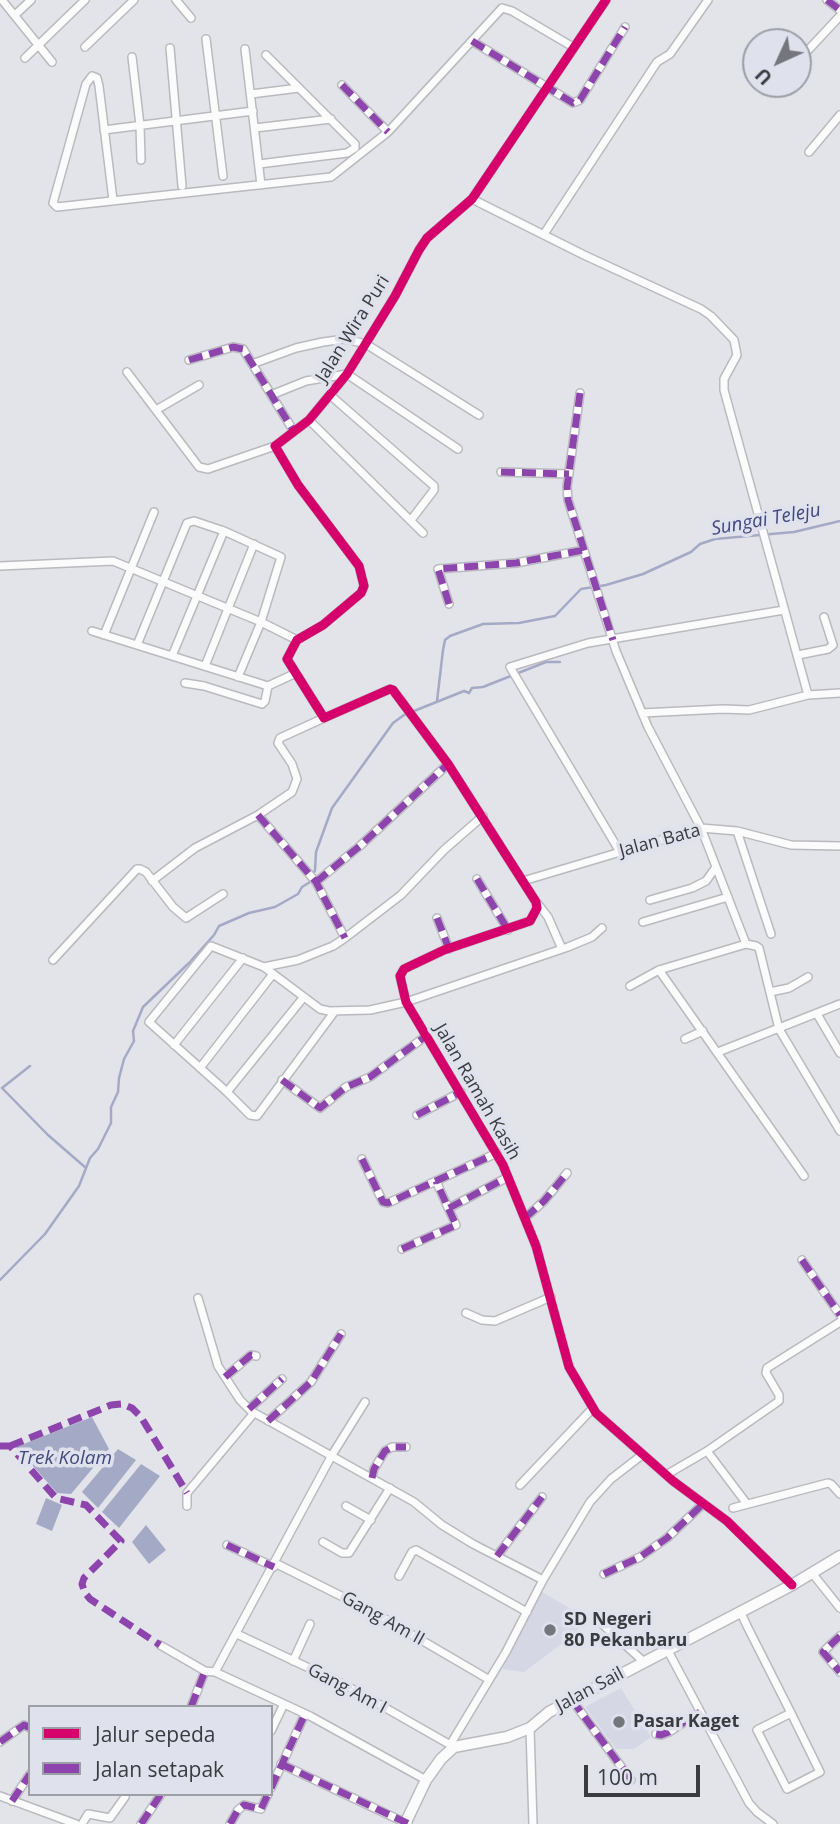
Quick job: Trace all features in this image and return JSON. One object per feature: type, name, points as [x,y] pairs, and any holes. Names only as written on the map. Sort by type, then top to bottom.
[{"type":"street","points":[[2,0],[52,62]]},
{"type":"street","points":[[15,15],[31,0]]},
{"type":"street","points":[[25,58],[85,0]]},
{"type":"street","points":[[85,47],[134,0]]},
{"type":"street","points":[[176,0],[191,18]]},
{"type":"street","name":"Jalan Wira Puri","points":[[275,446],[309,420],[347,374],[427,238],[472,199],[606,0]]},
{"type":"street","points":[[544,234],[657,62],[670,54],[708,0]]},
{"type":"street","points":[[827,0],[840,10]]},
{"type":"street","points":[[113,200],[99,86],[97,78],[92,76],[86,84],[53,203],[57,207],[331,177],[388,132],[498,11],[507,8],[573,47]]},
{"type":"street","points":[[812,46],[840,16]]},
{"type":"street","points":[[472,41],[573,103],[578,102],[625,27]]},
{"type":"street","points":[[206,39],[223,176]]},
{"type":"street","points":[[170,48],[182,186]]},
{"type":"street","points":[[245,49],[261,185]]},
{"type":"street","points":[[259,164],[351,152],[355,144],[266,55]]},
{"type":"street","points":[[132,57],[141,160]]},
{"type":"street","points":[[342,85],[388,132]]},
{"type":"street","points":[[251,94],[299,88]]},
{"type":"street","points":[[104,130],[253,111]]},
{"type":"street","points":[[809,152],[840,115]]},
{"type":"street","points":[[255,128],[331,119]]},
{"type":"street","points":[[472,199],[594,260],[701,309],[734,340],[737,355],[723,384],[808,695]]},
{"type":"street","points":[[252,364],[296,348],[345,339],[366,344],[479,415]]},
{"type":"street","points":[[189,360],[233,347],[243,349],[293,430]]},
{"type":"street","points":[[127,372],[204,470],[275,446],[298,485],[359,566],[363,576],[361,593],[323,625],[297,640],[277,681]]},
{"type":"street","points":[[271,395],[306,381],[347,374],[458,449]]},
{"type":"street","points":[[156,410],[199,385]]},
{"type":"street","points":[[580,393],[567,486],[568,500],[613,640],[642,713],[701,828],[746,944]]},
{"type":"street","points":[[330,395],[434,486],[434,490],[411,520]]},
{"type":"street","points":[[309,420],[423,533]]},
{"type":"street","points":[[501,471],[569,474]]},
{"type":"street","points":[[104,635],[154,512]]},
{"type":"street","points":[[137,645],[187,523],[194,522],[224,531],[281,557],[261,622],[239,677]]},
{"type":"street","points":[[172,656],[224,531]]},
{"type":"street","points":[[205,666],[254,544]]},
{"type":"street","points":[[449,604],[438,569],[516,563],[584,550]]},
{"type":"street","points":[[0,566],[113,561],[261,622],[297,640]]},
{"type":"street","points":[[620,852],[511,666],[575,647],[784,610]]},
{"type":"street","points":[[797,654],[828,649],[833,645],[824,617]]},
{"type":"street","points":[[92,631],[268,686],[294,674]]},
{"type":"street","points":[[287,659],[324,718]]},
{"type":"street","points":[[185,683],[204,686],[262,704],[268,686]]},
{"type":"street","points":[[152,881],[195,848],[258,816],[292,792],[297,779],[292,764],[278,743],[280,738],[390,689],[404,702],[483,816],[548,917],[562,948]]},
{"type":"street","points":[[642,713],[749,710],[808,695],[840,693]]},
{"type":"street","points":[[313,878],[361,845],[448,764]]},
{"type":"street","points":[[258,816],[313,878],[345,938]]},
{"type":"street","points":[[264,967],[298,960],[333,946],[345,938],[401,895],[444,850],[483,816]]},
{"type":"street","name":"Jalan Bata","points":[[523,881],[701,828],[737,831],[791,845],[840,846]]},
{"type":"street","points":[[737,831],[771,934]]},
{"type":"street","points":[[650,900],[692,888],[706,881],[716,867]]},
{"type":"street","points":[[53,960],[137,869],[142,869],[173,907],[186,918],[223,894]]},
{"type":"street","points":[[477,878],[508,930]]},
{"type":"street","points":[[643,922],[728,897]]},
{"type":"street","name":"Jalan Ramah Kasih","points":[[536,902],[537,908],[530,921],[404,968],[400,976],[406,1002],[497,1153],[525,1218],[551,1297],[569,1367],[593,1408],[642,1455],[727,1521],[792,1585]]},
{"type":"street","points":[[437,918],[449,949]]},
{"type":"street","points":[[335,1011],[260,1113],[254,1117],[149,1022],[209,947],[218,947],[264,967],[320,1009],[370,1010],[406,1002],[562,948],[592,937],[602,928]]},
{"type":"street","points":[[630,986],[659,970],[746,944],[759,948],[779,1029],[840,1131]]},
{"type":"street","points":[[174,1045],[243,958]]},
{"type":"street","points":[[659,970],[804,1176]]},
{"type":"street","points":[[200,1068],[273,974]]},
{"type":"street","points":[[770,992],[789,988],[808,977]]},
{"type":"street","points":[[227,1092],[303,998]]},
{"type":"street","points":[[718,1052],[840,1004]]},
{"type":"street","points":[[817,1014],[840,1053]]},
{"type":"street","points":[[685,1039],[703,1031]]},
{"type":"street","points":[[282,1080],[320,1108],[346,1087],[370,1077],[426,1036]]},
{"type":"street","points":[[417,1115],[461,1092]]},
{"type":"street","points":[[362,1159],[386,1203],[497,1153]]},
{"type":"street","points":[[525,1218],[567,1173]]},
{"type":"street","points":[[449,1208],[508,1177]]},
{"type":"street","points":[[402,1249],[454,1227],[456,1223],[436,1181]]},
{"type":"street","points":[[802,1260],[840,1315]]},
{"type":"street","points":[[198,1297],[218,1366],[240,1400],[252,1411],[414,1502],[442,1525],[543,1580]]},
{"type":"street","points":[[466,1313],[482,1320],[495,1321],[551,1297]]},
{"type":"street","points":[[666,1475],[707,1451],[779,1401],[779,1395],[765,1373],[767,1368],[840,1322]]},
{"type":"street","points":[[268,1421],[311,1382],[341,1334]]},
{"type":"street","points":[[225,1377],[251,1355],[256,1356]]},
{"type":"street","points":[[187,1506],[187,1493],[252,1411],[282,1379]]},
{"type":"street","points":[[215,1672],[332,1455],[365,1402]]},
{"type":"street","points":[[520,1485],[593,1408]]},
{"type":"street","points":[[372,1478],[374,1468],[385,1451],[391,1447],[406,1447]]},
{"type":"street","points":[[707,1451],[747,1504]]},
{"type":"street","points":[[281,1764],[407,1824],[426,1780],[452,1746],[543,1580],[590,1502],[611,1479],[642,1455]]},
{"type":"street","points":[[733,1508],[828,1483],[840,1494]]},
{"type":"street","points":[[323,1542],[342,1553],[349,1553],[390,1488]]},
{"type":"street","points":[[497,1556],[542,1497]]},
{"type":"street","points":[[604,1574],[640,1557],[667,1538],[703,1504]]},
{"type":"street","points":[[346,1506],[371,1520]]},
{"type":"street","name":"Gang Am II","points":[[227,1545],[376,1613],[488,1679]]},
{"type":"street","points":[[399,1576],[411,1552],[416,1550],[527,1612]]},
{"type":"street","name":"Jalan Sail","points":[[452,1746],[508,1737],[530,1728],[549,1712],[613,1676],[792,1585],[840,1556]]},
{"type":"street","points":[[812,1573],[840,1608]]},
{"type":"street","points":[[740,1611],[791,1713],[820,1772],[787,1789],[757,1730],[791,1713]]},
{"type":"street","points":[[601,1623],[644,1662]]},
{"type":"street","points":[[293,1661],[310,1624]]},
{"type":"street","name":"Gang Am I","points":[[237,1634],[347,1686],[452,1746]]},
{"type":"street","points":[[840,1636],[823,1652],[840,1672]]},
{"type":"street","points":[[160,1645],[205,1671],[215,1672],[305,1714],[426,1780]]},
{"type":"street","points":[[667,1649],[749,1803],[773,1824]]},
{"type":"street","points":[[192,1705],[205,1671]]},
{"type":"street","points":[[572,1700],[631,1780]]},
{"type":"street","points":[[273,1727],[284,1704]]},
{"type":"street","points":[[656,1734],[669,1732],[700,1712]]},
{"type":"street","points":[[273,1783],[305,1714]]},
{"type":"street","points":[[0,1742],[24,1725],[28,1727]]},
{"type":"street","points":[[530,1728],[533,1824]]},
{"type":"street","points":[[12,1801],[28,1777]]},
{"type":"street","points":[[0,1796],[76,1824]]},
{"type":"street","points":[[141,1824],[159,1796]]},
{"type":"street","points":[[229,1824],[244,1805],[261,1809],[267,1796]]},
{"type":"street","points":[[82,1824],[88,1814],[110,1818],[125,1797]]},
{"type":"shaded area","name":"SD Negeri 80 Pekanbaru","points":[[542,1592],[573,1610],[584,1623],[572,1636],[524,1672],[502,1669]]},
{"type":"shaded area","name":"Pasar Kaget","points":[[621,1688],[651,1737],[634,1749],[616,1749],[585,1707]]},
{"type":"water","name":"Trek Kolam","points":[[92,1417],[109,1449],[71,1494],[57,1493],[16,1447]]},
{"type":"water","points":[[118,1449],[136,1460],[98,1508],[82,1492]]},
{"type":"water","points":[[141,1464],[160,1476],[119,1528],[102,1512]]},
{"type":"water","points":[[46,1498],[62,1505],[52,1531],[36,1524]]},
{"type":"water","points":[[146,1525],[166,1550],[149,1564],[132,1542]]},
{"type":"waterway","name":"Sungai Teleju","points":[[437,701],[443,650],[445,640],[450,636],[483,624],[519,623],[555,616],[581,589],[643,574],[715,539],[794,532],[840,521]]},
{"type":"waterway","name":"Sungai Teleju","points":[[0,1280],[45,1234],[79,1186],[90,1158],[98,1149],[111,1123],[111,1107],[118,1092],[124,1059],[134,1041],[133,1031],[143,1007],[189,963],[219,926],[249,913],[275,907],[298,894],[302,887],[310,882],[315,870],[316,852],[332,808],[393,723],[404,715],[464,691],[469,693],[472,688],[483,687],[546,662],[560,662]]},
{"type":"waterway","points":[[30,1066],[2,1088],[48,1135],[86,1168]]},
{"type":"marked path","points":[[827,0],[840,10]]},
{"type":"marked path","points":[[472,41],[573,103],[580,100],[625,27]]},
{"type":"marked path","points":[[342,85],[388,132]]},
{"type":"marked path","points":[[189,360],[233,347],[243,349],[293,430]]},
{"type":"marked path","points":[[580,393],[567,487],[568,500],[613,640]]},
{"type":"marked path","points":[[501,472],[569,474]]},
{"type":"marked path","points":[[449,604],[438,569],[516,563],[584,550]]},
{"type":"marked path","points":[[316,882],[361,845],[448,764]]},
{"type":"marked path","points":[[258,815],[316,882],[345,938]]},
{"type":"marked path","points":[[477,879],[508,930]]},
{"type":"marked path","points":[[437,918],[449,949]]},
{"type":"marked path","points":[[282,1080],[320,1108],[346,1087],[370,1077],[426,1036]]},
{"type":"marked path","points":[[417,1115],[461,1092]]},
{"type":"marked path","points":[[362,1159],[383,1202],[388,1203],[497,1153]]},
{"type":"marked path","points":[[525,1218],[544,1201],[567,1173]]},
{"type":"marked path","points":[[449,1208],[508,1177]]},
{"type":"marked path","points":[[402,1249],[456,1225],[436,1181]]},
{"type":"marked path","points":[[802,1260],[840,1315]]},
{"type":"marked path","points":[[268,1421],[311,1382],[341,1334]]},
{"type":"marked path","points":[[225,1377],[251,1355],[256,1356]]},
{"type":"marked path","points":[[249,1409],[282,1379]]},
{"type":"marked path","points":[[10,1446],[111,1405],[122,1404],[132,1408],[141,1417],[187,1493]]},
{"type":"marked path","points":[[0,1446],[10,1446],[56,1498],[86,1505],[121,1541],[84,1578],[82,1584],[85,1593],[160,1645]]},
{"type":"marked path","points":[[372,1478],[374,1469],[385,1451],[392,1447],[406,1447]]},
{"type":"marked path","points":[[497,1556],[542,1497]]},
{"type":"marked path","points":[[604,1574],[640,1557],[667,1538],[703,1504]]},
{"type":"marked path","points":[[227,1545],[274,1567]]},
{"type":"marked path","points":[[840,1636],[823,1652],[840,1672]]},
{"type":"marked path","points":[[192,1705],[205,1671]]},
{"type":"marked path","points":[[572,1700],[631,1780]]},
{"type":"marked path","points":[[656,1734],[669,1732],[700,1712]]},
{"type":"marked path","points":[[273,1784],[305,1714]]},
{"type":"marked path","points":[[0,1742],[24,1725],[28,1727]]},
{"type":"marked path","points":[[281,1764],[409,1824]]},
{"type":"marked path","points":[[12,1801],[28,1777]]},
{"type":"marked path","points":[[141,1824],[160,1796]]},
{"type":"marked path","points":[[230,1824],[244,1805],[261,1809],[267,1796]]},
{"type":"cycle path","points":[[606,0],[472,199],[427,238],[347,374],[309,420],[275,446],[298,485],[359,566],[364,586],[361,593],[323,625],[297,640],[287,659],[324,718],[393,690],[448,764],[536,902],[537,908],[530,921],[444,950],[404,969],[400,976],[406,1002],[503,1165],[536,1246],[569,1367],[596,1413],[673,1481],[727,1521],[792,1585]]},
{"type":"place","name":"SD Negeri 80 Pekanbaru","points":[[550,1630]]},
{"type":"place","name":"Pasar Kaget","points":[[619,1722]]}]
